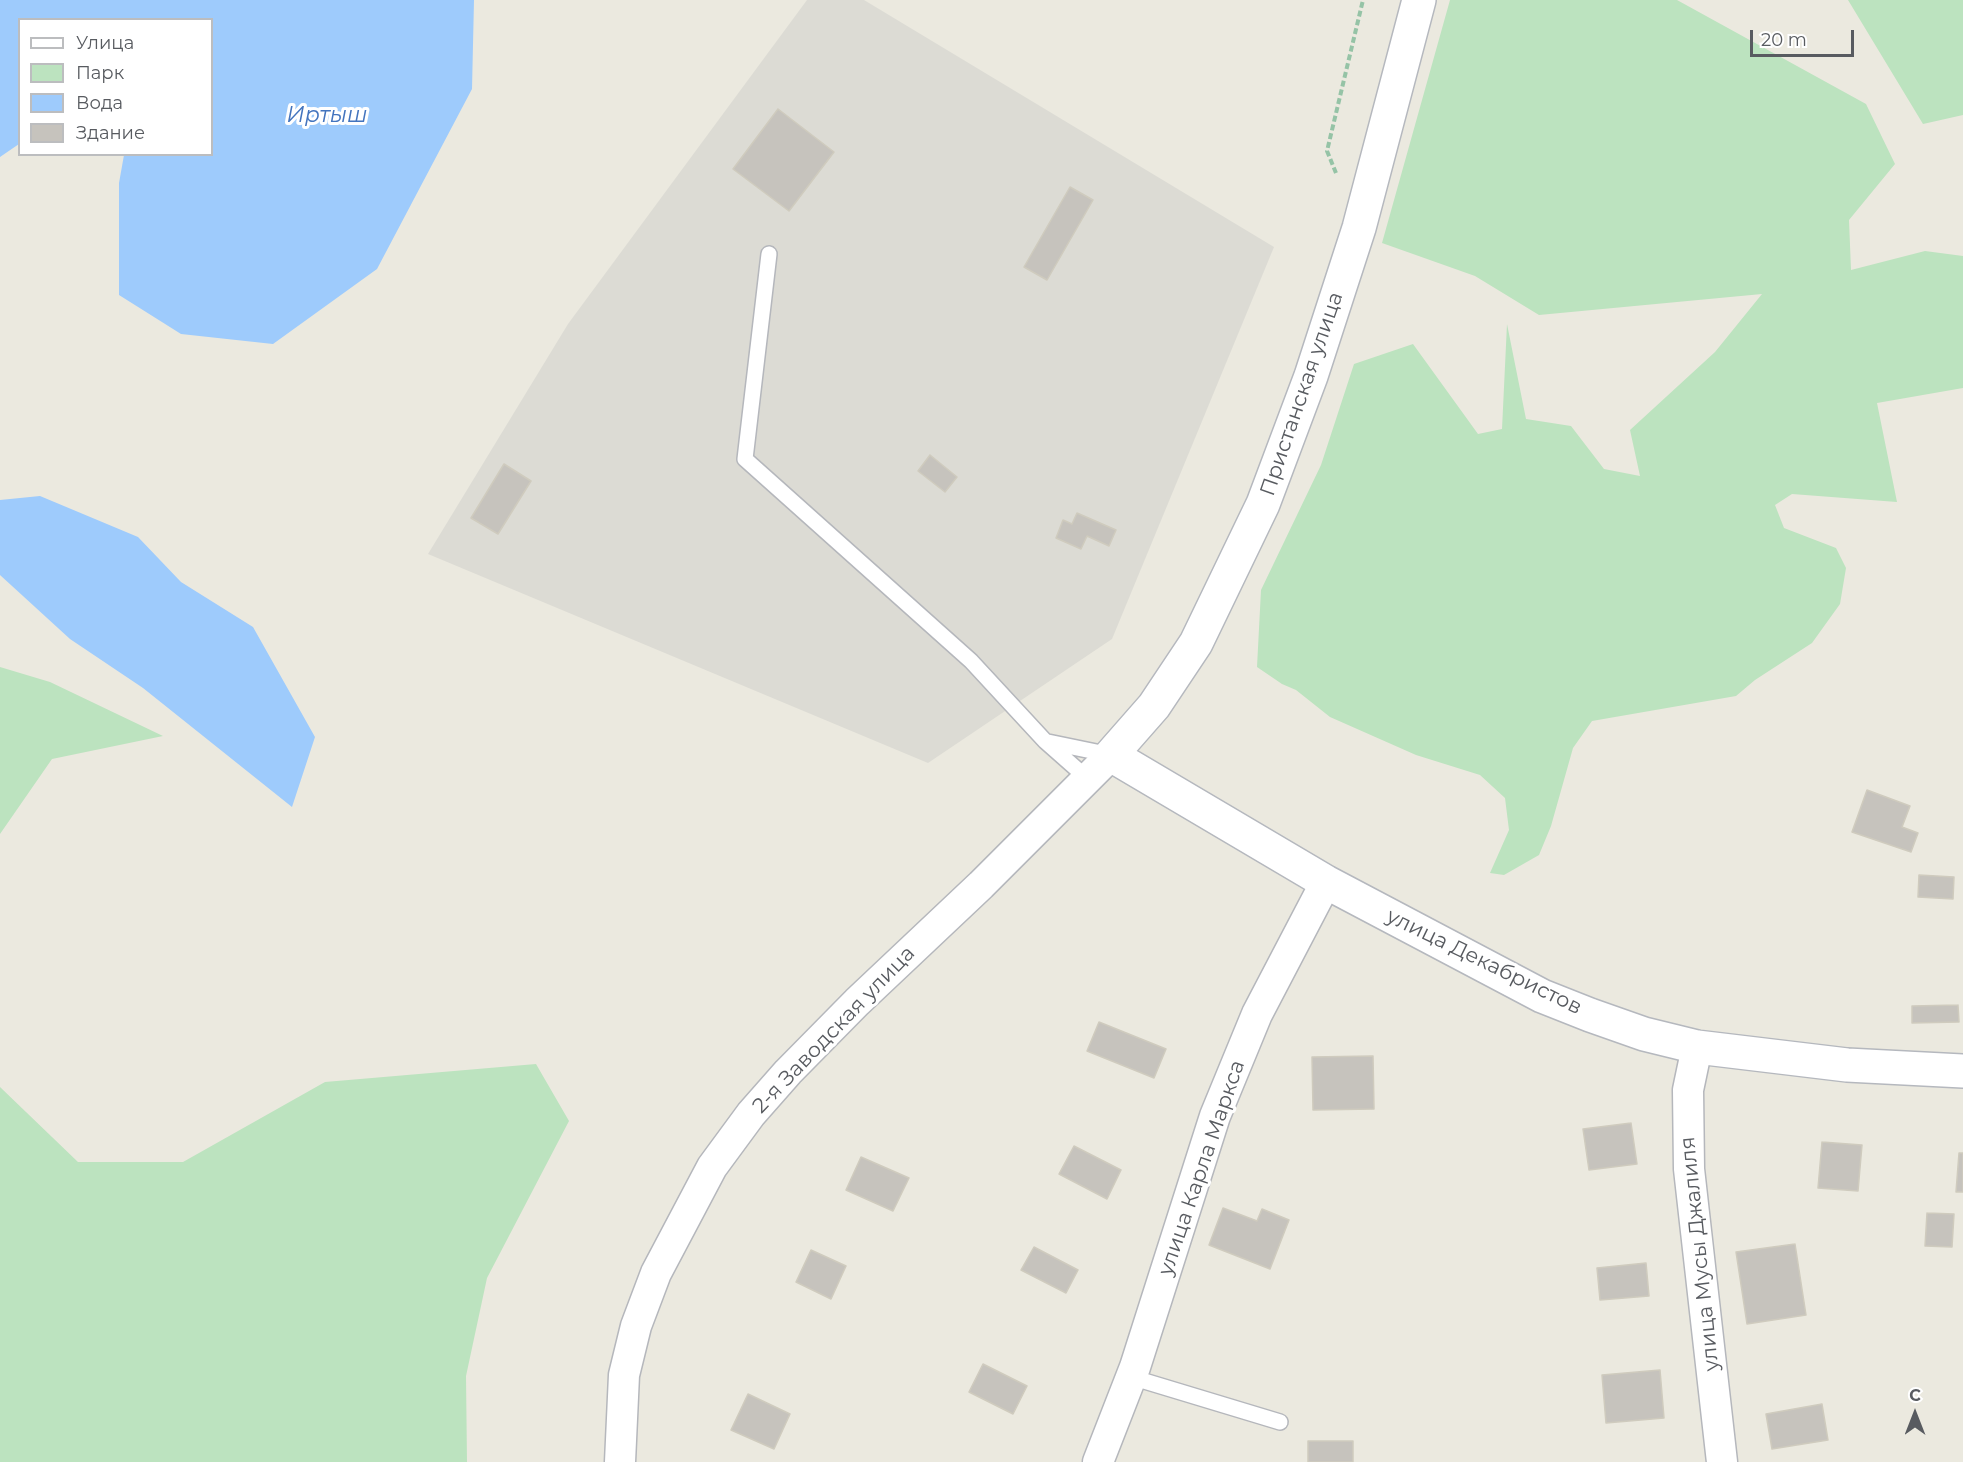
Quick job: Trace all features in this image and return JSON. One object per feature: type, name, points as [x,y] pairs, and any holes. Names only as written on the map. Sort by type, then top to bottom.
[{"type":"street","name":"Пристанская улица","points":[[1111,755],[1154,706],[1196,643],[1263,504],[1311,376],[1359,228],[1419,0]]},
{"type":"street","name":"2-я Заводская улица","points":[[621,1462],[624,1375],[636,1326],[656,1273],[712,1167],[751,1114],[788,1072],[856,1002],[981,885],[1111,755]]},
{"type":"street","name":"улица Декабристов","points":[[1111,755],[1326,882],[1542,996],[1644,1034],[1697,1047],[1846,1065],[1963,1071]]},
{"type":"street","name":"улица Карла Маркса","points":[[1098,1462],[1131,1377],[1215,1116],[1257,1014],[1326,882]]},
{"type":"street","name":"улица Мусы Джалиля","points":[[1697,1047],[1688,1090],[1689,1169],[1722,1462]]},
{"type":"lane","points":[[769,254],[745,459],[971,661],[1045,741],[1088,779]]},
{"type":"lane","points":[[1045,741],[1111,755]]},
{"type":"lane","points":[[1131,1377],[1280,1422]]},
{"type":"path","points":[[1327,152],[1363,0]]},
{"type":"shaded area","points":[[807,0],[864,0],[1274,247],[1112,639],[928,763],[428,554],[568,324]]},
{"type":"green space","points":[[1450,0],[1677,0],[1866,104],[1895,164],[1849,220],[1851,270],[1925,251],[1963,256],[1963,388],[1877,403],[1897,502],[1792,494],[1775,505],[1784,528],[1836,548],[1846,568],[1840,604],[1812,643],[1755,680],[1736,696],[1592,721],[1573,748],[1551,826],[1539,855],[1504,875],[1490,873],[1509,830],[1505,798],[1480,775],[1416,755],[1330,717],[1296,690],[1282,684],[1257,667],[1261,590],[1321,465],[1354,364],[1413,344],[1478,434],[1502,429],[1507,324],[1526,419],[1571,426],[1604,469],[1640,476],[1630,430],[1715,352],[1762,294],[1539,315],[1475,276],[1382,243]]},
{"type":"green space","points":[[1848,0],[1963,0],[1963,115],[1923,124]]},
{"type":"green space","points":[[0,667],[50,682],[163,736],[52,759],[0,834]]},
{"type":"green space","points":[[536,1064],[569,1121],[487,1278],[466,1376],[467,1462],[0,1462],[0,1087],[78,1162],[183,1162],[325,1082]]},
{"type":"water","name":"Иртыш","points":[[0,0],[474,0],[472,89],[377,269],[273,344],[181,334],[119,295],[119,183],[124,156],[213,156],[213,18],[18,18],[18,145],[0,157]]},
{"type":"water","points":[[40,496],[138,537],[181,582],[253,627],[315,737],[292,807],[143,688],[70,639],[0,575],[0,500]]},
{"type":"building","points":[[778,109],[834,152],[789,211],[733,169]]},
{"type":"building","points":[[1070,187],[1093,200],[1047,280],[1024,267]]},
{"type":"building","points":[[930,455],[957,477],[945,492],[918,471]]},
{"type":"building","points":[[504,464],[531,481],[498,534],[471,518]]},
{"type":"building","points":[[1077,513],[1116,530],[1109,546],[1087,536],[1081,549],[1056,538],[1063,520],[1072,524]]},
{"type":"building","points":[[1867,790],[1910,806],[1902,827],[1918,833],[1911,852],[1852,832]]},
{"type":"building","points":[[1919,875],[1954,877],[1953,899],[1918,897]]},
{"type":"building","points":[[1958,1005],[1959,1022],[1912,1023],[1912,1006]]},
{"type":"building","points":[[1099,1022],[1166,1049],[1154,1078],[1087,1051]]},
{"type":"building","points":[[1373,1056],[1374,1109],[1313,1110],[1312,1057]]},
{"type":"building","points":[[1631,1123],[1637,1164],[1589,1170],[1583,1129]]},
{"type":"building","points":[[1822,1142],[1862,1145],[1858,1191],[1818,1188]]},
{"type":"building","points":[[1074,1146],[1121,1170],[1107,1199],[1059,1174]]},
{"type":"building","points":[[1959,1153],[1963,1153],[1963,1192],[1956,1192]]},
{"type":"building","points":[[861,1157],[909,1178],[893,1211],[846,1190]]},
{"type":"building","points":[[1223,1208],[1257,1221],[1262,1209],[1289,1220],[1270,1269],[1209,1245]]},
{"type":"building","points":[[1927,1213],[1954,1214],[1952,1247],[1925,1246]]},
{"type":"building","points":[[1795,1244],[1806,1315],[1747,1324],[1736,1252]]},
{"type":"building","points":[[1034,1247],[1078,1270],[1066,1293],[1021,1270]]},
{"type":"building","points":[[811,1250],[846,1266],[831,1299],[796,1282]]},
{"type":"building","points":[[1646,1263],[1649,1296],[1600,1300],[1597,1268]]},
{"type":"building","points":[[983,1364],[1027,1386],[1013,1414],[969,1392]]},
{"type":"building","points":[[1660,1370],[1664,1418],[1606,1423],[1602,1375]]},
{"type":"building","points":[[748,1394],[790,1414],[774,1449],[731,1430]]},
{"type":"building","points":[[1822,1404],[1828,1440],[1772,1449],[1766,1414]]},
{"type":"building","points":[[1308,1441],[1353,1441],[1353,1462],[1308,1462]]}]
